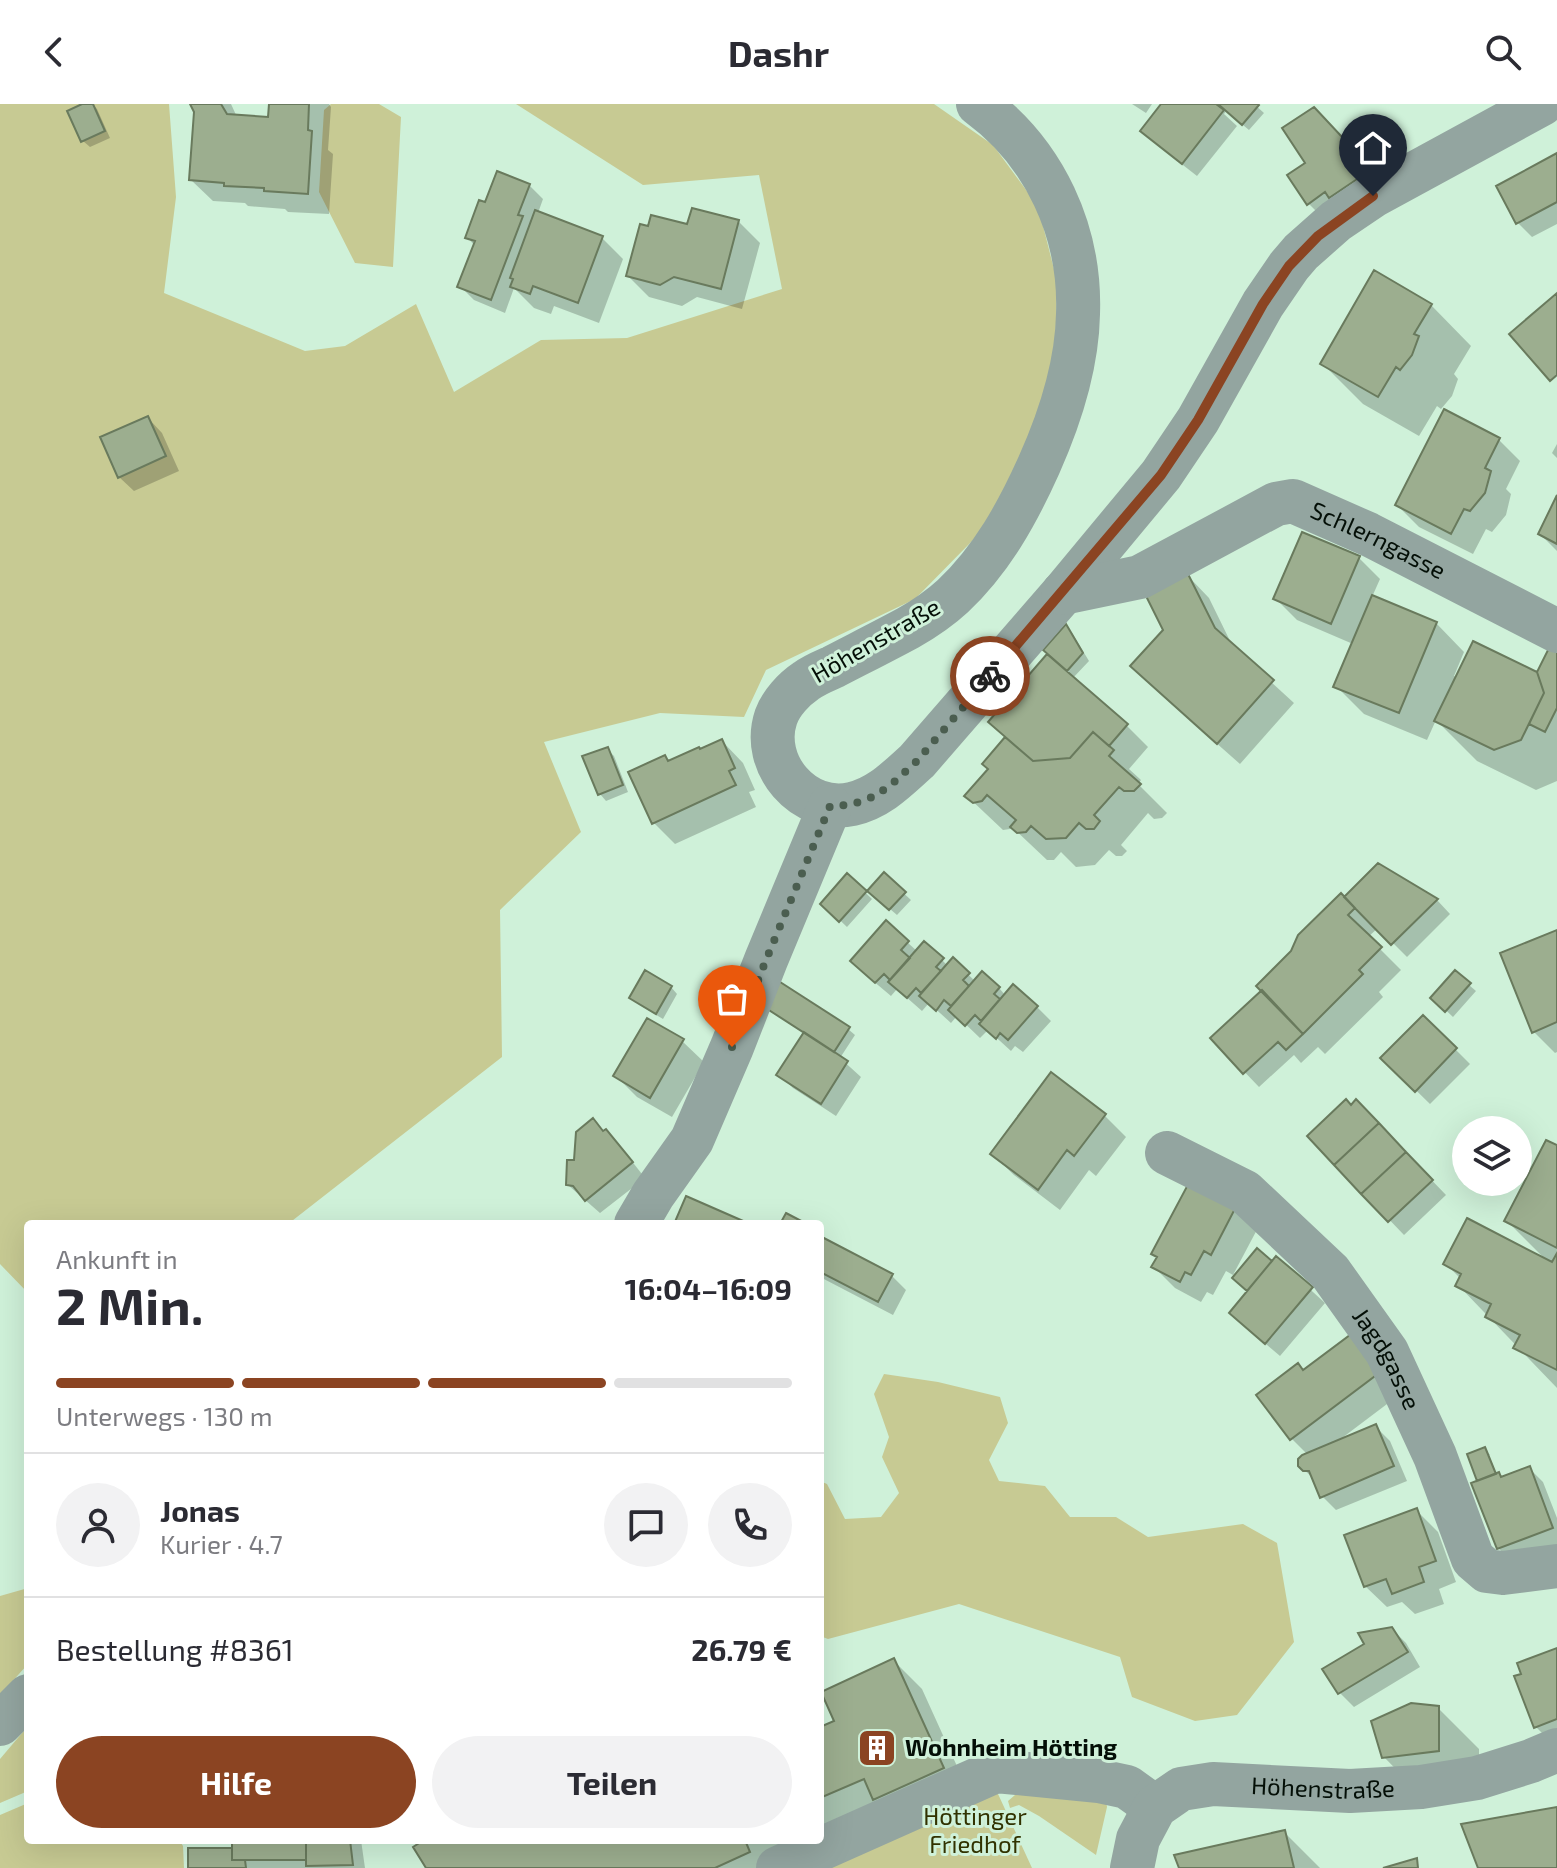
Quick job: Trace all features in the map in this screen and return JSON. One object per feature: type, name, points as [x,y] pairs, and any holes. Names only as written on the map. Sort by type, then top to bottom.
[{"type":"street","name":"Höhenstraße","points":[[830,806],[811,800],[793,788],[778,765],[772,742],[775,718],[786,699],[806,681],[911,626],[952,596],[990,555],[1022,502],[1046,449],[1067,387],[1077,331],[1078,293],[1077,271],[1064,218],[1047,183],[1021,142],[978,104]]},
{"type":"street","points":[[638,1220],[692,1140],[830,806],[851,805],[875,796],[892,784],[917,761],[1063,593],[1181,447],[1263,304],[1301,252],[1336,221],[1373,196],[1542,104]]},
{"type":"street","name":"Schlerngasse","points":[[1063,593],[1140,577],[1276,504],[1293,501],[1365,513],[1557,631]]},
{"type":"street","name":"Jagdgasse","points":[[1167,1153],[1245,1192],[1330,1272],[1387,1352],[1435,1456],[1473,1559],[1487,1571],[1503,1573],[1557,1566]]},
{"type":"street","points":[[0,1724],[24,1700]]},
{"type":"street","name":"Höhenstraße","points":[[1155,1807],[1181,1789],[1213,1784],[1350,1791],[1448,1784],[1504,1770],[1557,1750]]},
{"type":"street","points":[[778,1868],[996,1771],[1099,1781],[1127,1787],[1155,1807],[1138,1839],[1132,1868]]},
{"type":"green space","points":[[0,104],[169,104],[176,197],[164,293],[305,351],[345,346],[416,304],[454,392],[541,340],[627,338],[782,289],[759,175],[643,185],[516,104],[934,104],[993,145],[1038,206],[1057,281],[1055,364],[1031,449],[976,537],[915,599],[766,670],[744,717],[660,713],[544,742],[581,832],[500,910],[502,1057],[293,1220],[24,1220],[24,1289],[0,1264]]},
{"type":"green space","points":[[331,104],[379,104],[401,117],[393,267],[355,263],[319,192],[324,110]]},
{"type":"green space","points":[[884,1374],[938,1382],[1000,1397],[1008,1423],[989,1460],[999,1481],[1045,1486],[1070,1517],[1116,1517],[1148,1537],[1243,1524],[1277,1543],[1294,1642],[1237,1715],[1195,1721],[1132,1697],[1120,1657],[959,1604],[828,1639],[824,1638],[824,1483],[845,1519],[881,1517],[899,1493],[882,1457],[889,1437],[874,1394]]},
{"type":"green space","points":[[24,1589],[24,1668],[0,1695],[0,1596]]},
{"type":"green space","points":[[24,1731],[24,1793],[0,1803],[0,1759]]},
{"type":"green space","points":[[1009,1779],[1105,1795],[1107,1807],[1096,1855],[1019,1805],[1010,1808],[1008,1801],[1015,1795]]},
{"type":"green space","name":"Höttinger Friedhof","points":[[993,1783],[1032,1868],[798,1868]]},
{"type":"green space","points":[[24,1805],[24,1844],[182,1844],[184,1868],[0,1868],[0,1815]]},
{"type":"building","points":[[82,104],[93,104],[105,131],[81,142],[67,111]]},
{"type":"building","points":[[190,104],[221,104],[227,114],[268,117],[269,104],[309,104],[308,130],[312,131],[308,194],[189,180],[194,112]]},
{"type":"building","points":[[1161,104],[1216,104],[1224,110],[1182,164],[1140,131]]},
{"type":"building","points":[[1218,104],[1258,104],[1259,105],[1242,125]]},
{"type":"building","points":[[1314,107],[1372,169],[1329,198],[1325,192],[1307,205],[1287,175],[1305,163],[1282,128]]},
{"type":"building","points":[[1557,153],[1557,202],[1516,224],[1496,186]]},
{"type":"building","points":[[497,171],[530,184],[518,215],[523,216],[491,300],[457,287],[475,241],[465,238],[479,200],[485,202]]},
{"type":"building","points":[[692,208],[739,220],[721,289],[674,277],[660,285],[626,276],[640,224],[648,226],[651,215],[687,224]]},
{"type":"building","points":[[535,210],[603,236],[578,303],[533,286],[530,294],[510,287],[513,279],[510,278]]},
{"type":"building","points":[[1374,270],[1432,304],[1414,334],[1419,336],[1412,355],[1400,370],[1396,367],[1378,397],[1320,364]]},
{"type":"building","points":[[1557,293],[1557,375],[1550,381],[1509,334]]},
{"type":"building","points":[[1444,409],[1500,438],[1485,468],[1491,471],[1485,493],[1470,511],[1464,509],[1451,534],[1395,505]]},
{"type":"building","points":[[148,416],[166,456],[118,478],[100,437]]},
{"type":"building","points":[[1557,495],[1557,544],[1538,534]]},
{"type":"building","points":[[1302,532],[1360,556],[1331,624],[1273,599]]},
{"type":"building","points":[[1188,574],[1215,628],[1274,680],[1217,744],[1130,666],[1163,630],[1145,594]]},
{"type":"building","points":[[1372,595],[1437,622],[1399,713],[1333,687]]},
{"type":"building","points":[[1066,624],[1083,653],[1067,671],[1043,650]]},
{"type":"building","points":[[1473,641],[1537,672],[1544,693],[1521,740],[1494,750],[1434,721]]},
{"type":"building","points":[[1549,648],[1557,652],[1557,708],[1545,732],[1529,724],[1544,693],[1537,672]]},
{"type":"building","points":[[1047,654],[1128,724],[1109,746],[1093,732],[1070,758],[1033,761],[988,722]]},
{"type":"building","points":[[1093,732],[1114,750],[1109,756],[1141,784],[1134,791],[1124,791],[1119,787],[1094,815],[1100,821],[1094,829],[1086,829],[1079,823],[1066,838],[1046,839],[1031,826],[1026,832],[1017,833],[1010,827],[1016,820],[987,795],[982,801],[973,803],[964,796],[988,769],[982,764],[1005,737],[1033,761],[1070,758]]},
{"type":"building","points":[[722,739],[735,768],[729,771],[736,785],[652,824],[628,772],[665,755],[668,761]]},
{"type":"building","points":[[608,747],[623,785],[598,795],[582,756]]},
{"type":"building","points":[[1378,863],[1438,899],[1391,945],[1344,897]]},
{"type":"building","points":[[884,872],[906,892],[889,910],[867,891]]},
{"type":"building","points":[[847,873],[867,891],[839,922],[820,904]]},
{"type":"building","points":[[1341,893],[1355,908],[1348,915],[1382,947],[1359,970],[1363,974],[1303,1034],[1256,986],[1291,951],[1298,935]]},
{"type":"building","points":[[886,920],[909,941],[901,950],[910,958],[890,980],[884,974],[875,983],[850,961]]},
{"type":"building","points":[[1557,930],[1557,1022],[1532,1033],[1500,953]]},
{"type":"building","points":[[924,941],[944,958],[936,967],[941,971],[921,993],[916,988],[907,998],[888,982]]},
{"type":"building","points":[[953,957],[970,973],[963,980],[969,986],[951,1006],[944,1000],[936,1011],[919,996]]},
{"type":"building","points":[[645,970],[672,986],[656,1014],[629,998]]},
{"type":"building","points":[[1455,970],[1471,983],[1445,1012],[1430,998]]},
{"type":"building","points":[[982,971],[1000,987],[994,994],[1000,999],[981,1021],[975,1015],[965,1026],[948,1010]]},
{"type":"building","points":[[777,980],[850,1027],[834,1052],[761,1005]]},
{"type":"building","points":[[1013,984],[1038,1006],[1008,1040],[1000,1033],[996,1039],[979,1024]]},
{"type":"building","points":[[1262,990],[1303,1034],[1286,1050],[1278,1042],[1243,1074],[1210,1038]]},
{"type":"building","points":[[1423,1015],[1457,1048],[1415,1092],[1380,1058]]},
{"type":"building","points":[[647,1018],[684,1039],[650,1098],[613,1076]]},
{"type":"building","points":[[804,1032],[848,1061],[821,1104],[776,1075]]},
{"type":"building","points":[[1051,1072],[1106,1114],[1074,1156],[1067,1150],[1038,1190],[990,1154]]},
{"type":"building","points":[[1346,1099],[1351,1105],[1356,1099],[1379,1123],[1334,1165],[1307,1136]]},
{"type":"building","points":[[593,1118],[633,1162],[585,1201],[573,1186],[566,1185],[567,1160],[574,1160],[576,1132]]},
{"type":"building","points":[[1379,1123],[1406,1152],[1361,1194],[1334,1165]]},
{"type":"building","points":[[1546,1140],[1557,1145],[1557,1248],[1504,1221],[1517,1196],[1532,1196],[1532,1167]]},
{"type":"building","points":[[1406,1152],[1433,1180],[1388,1222],[1361,1194]]},
{"type":"building","points":[[1192,1177],[1239,1201],[1211,1255],[1204,1251],[1191,1275],[1185,1272],[1180,1282],[1151,1267],[1157,1257],[1151,1254]]},
{"type":"building","points":[[686,1196],[741,1220],[676,1220]]},
{"type":"building","points":[[786,1213],[799,1220],[782,1220]]},
{"type":"building","points":[[1467,1218],[1552,1262],[1557,1253],[1557,1370],[1513,1348],[1520,1335],[1485,1317],[1491,1304],[1455,1286],[1461,1274],[1443,1264]]},
{"type":"building","points":[[824,1238],[893,1274],[878,1302],[824,1274]]},
{"type":"building","points":[[1257,1248],[1272,1261],[1247,1291],[1232,1278]]},
{"type":"building","points":[[1276,1256],[1313,1287],[1265,1344],[1229,1313]]},
{"type":"building","points":[[1350,1335],[1379,1373],[1290,1440],[1256,1395],[1298,1363],[1303,1370]]},
{"type":"building","points":[[1376,1424],[1394,1466],[1320,1498],[1309,1471],[1303,1471],[1298,1466],[1298,1459]]},
{"type":"building","points":[[1485,1447],[1496,1474],[1477,1481],[1467,1454]]},
{"type":"building","points":[[1530,1466],[1553,1528],[1497,1549],[1471,1483],[1499,1472],[1501,1477]]},
{"type":"building","points":[[1417,1508],[1436,1561],[1419,1567],[1424,1582],[1392,1594],[1386,1579],[1364,1587],[1344,1535]]},
{"type":"building","points":[[1392,1627],[1408,1652],[1338,1694],[1322,1669],[1364,1644],[1358,1633]]},
{"type":"building","points":[[1557,1648],[1557,1719],[1534,1728],[1514,1676],[1521,1674],[1517,1663]]},
{"type":"building","name":"Wohnheim Hötting","points":[[894,1658],[944,1768],[873,1800],[864,1779],[824,1796],[824,1725],[834,1721],[824,1699],[824,1691]]},
{"type":"building","points":[[1411,1703],[1439,1706],[1439,1751],[1382,1758],[1371,1721]]},
{"type":"building","points":[[1557,1807],[1557,1868],[1478,1868],[1461,1824]]},
{"type":"building","points":[[1285,1830],[1294,1868],[1179,1868],[1174,1855]]},
{"type":"building","points":[[232,1844],[306,1844],[306,1860],[232,1860]]},
{"type":"building","points":[[306,1844],[350,1844],[353,1865],[306,1866]]},
{"type":"building","points":[[418,1844],[747,1844],[750,1852],[715,1868],[426,1868],[413,1847]]},
{"type":"building","points":[[188,1848],[232,1848],[232,1860],[245,1860],[246,1868],[188,1868]]},
{"type":"building","points":[[1417,1858],[1418,1868],[1383,1868]]},
{"type":"way so far","points":[[732,1047],[830,806],[851,805],[875,796],[892,784],[917,761],[990,676]]},
{"type":"place","name":"Wohnheim Hötting","points":[[877,1748]]},
{"type":"route","points":[[990,676],[1161,475],[1198,420],[1263,304],[1289,266],[1318,236],[1373,196]]}]
